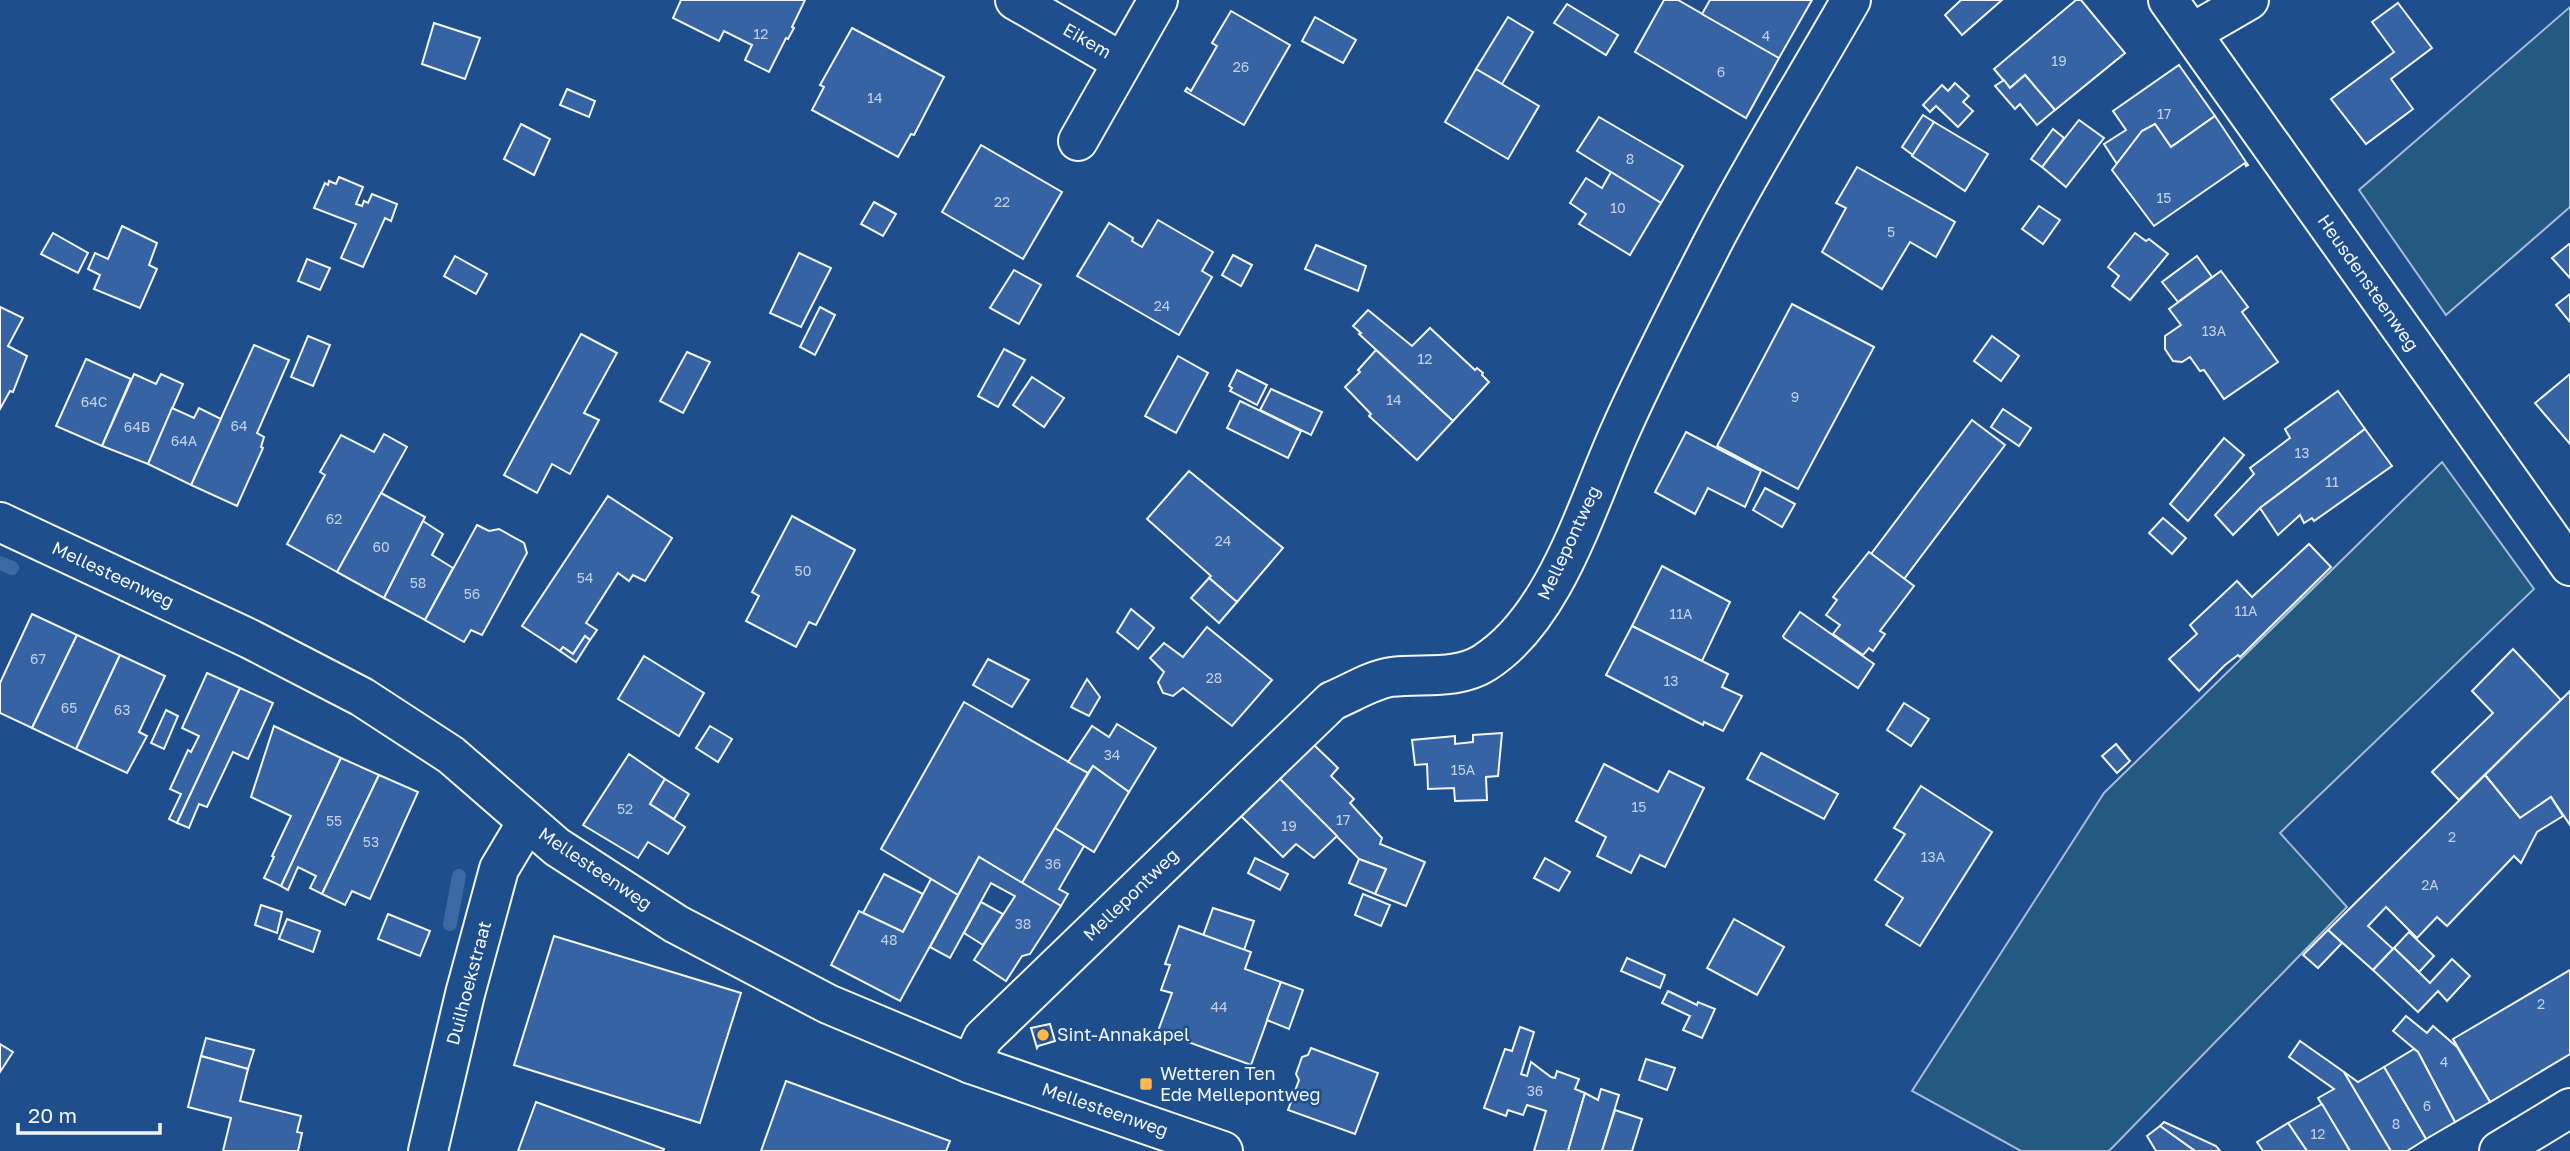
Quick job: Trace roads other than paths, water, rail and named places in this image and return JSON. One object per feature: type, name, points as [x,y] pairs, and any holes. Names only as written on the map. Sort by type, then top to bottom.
[{"type":"street","name":"Eikem","points":[[1015,0],[1122,62]]},
{"type":"street","name":"Eikem","points":[[1078,141],[1158,0]]},
{"type":"street","name":"Mellepontweg","points":[[971,1064],[983,1038],[1332,701],[1388,677],[1462,673],[1484,663],[1517,635],[1532,618],[1549,591],[1577,533],[1622,427],[1713,242],[1851,0]]},
{"type":"street","name":"Heusdensteenweg","points":[[2168,0],[2570,566]]},
{"type":"street","points":[[2192,33],[2249,0]]},
{"type":"street","name":"Mellesteenweg","points":[[0,522],[250,639],[362,697],[451,755],[557,847],[676,924],[828,1004],[971,1064],[1223,1151]]},
{"type":"street","name":"Duilhoekstraat","points":[[428,1151],[465,994],[499,869],[527,822]]},
{"type":"street","points":[[2499,1151],[2570,1108]]},
{"type":"waterway","points":[[0,563],[12,568]]},
{"type":"waterway","points":[[450,924],[459,876]]},
{"type":"place","name":"Sint-Annakapel","points":[[1043,1035]]},
{"type":"place","name":"Wetteren Ten Ede Mellepontweg","points":[[1146,1084]]}]
